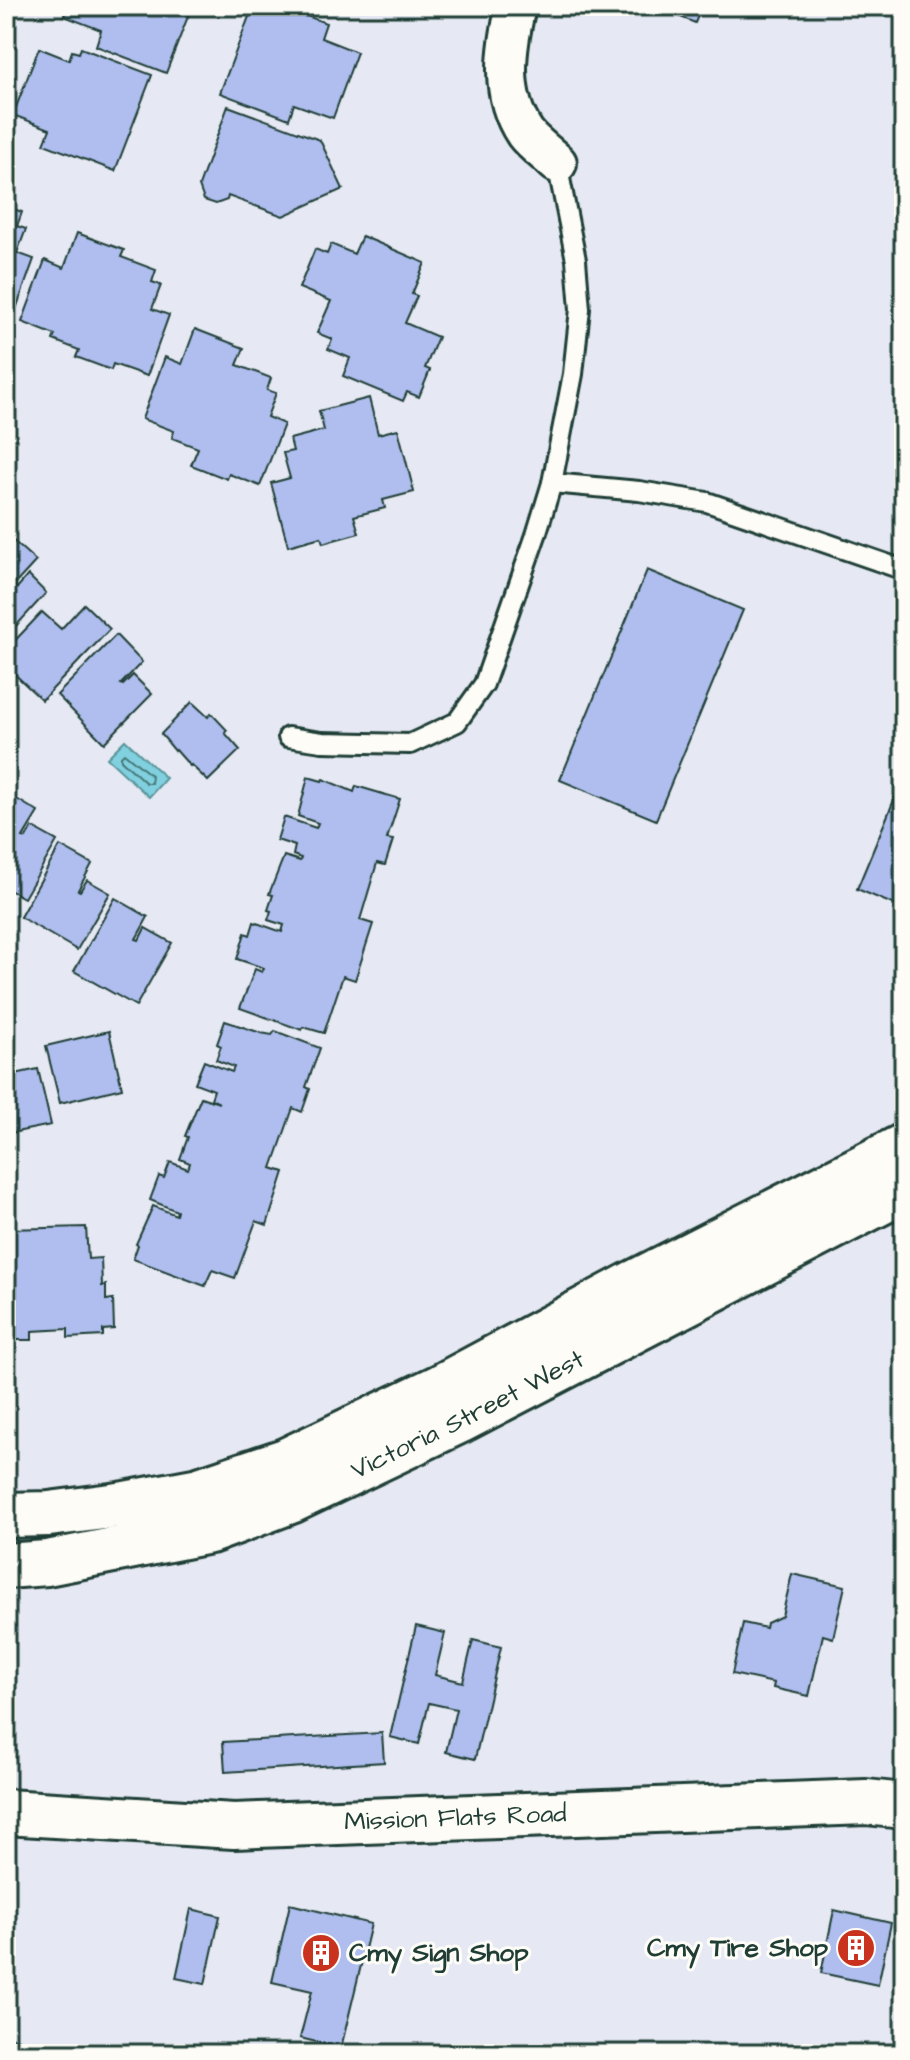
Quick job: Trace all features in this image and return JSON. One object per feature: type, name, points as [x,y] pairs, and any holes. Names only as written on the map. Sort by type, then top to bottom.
[{"type":"main road","name":"Victoria Street West","points":[[6,1515],[49,1514],[119,1505],[199,1490],[285,1461],[442,1386],[636,1282],[904,1146]]},
{"type":"main road","name":"Victoria Street West","points":[[6,1566],[47,1563],[210,1531],[293,1500],[459,1421],[904,1190]]},
{"type":"main road","name":"Mission Flats Road","points":[[6,1812],[234,1826],[866,1802],[904,1806]]},
{"type":"street","points":[[516,6],[506,73],[510,104],[526,135],[557,163]]},
{"type":"lane","points":[[288,737],[322,742],[410,744],[457,722],[484,684],[552,483],[573,374],[580,309],[576,260],[557,163]]},
{"type":"lane","points":[[552,483],[639,491],[707,502],[904,570]]},
{"type":"water","points":[[125,740],[166,778],[149,797],[107,758]]},
{"type":"building","points":[[68,6],[192,6],[166,73],[96,46],[101,30],[64,16]]},
{"type":"building","points":[[253,6],[280,6],[326,23],[321,38],[357,52],[333,118],[294,104],[289,119],[220,93]]},
{"type":"building","points":[[654,6],[702,6],[695,23]]},
{"type":"building","points":[[39,48],[69,60],[72,51],[79,53],[81,48],[152,75],[115,171],[44,144],[50,129],[13,115]]},
{"type":"building","points":[[228,106],[320,140],[343,189],[283,216],[228,196],[227,200],[216,204],[204,200],[199,186]]},
{"type":"building","points":[[6,206],[22,212],[17,226],[26,229],[17,253],[34,259],[11,323],[6,321]]},
{"type":"building","points":[[77,233],[124,250],[121,257],[156,270],[152,282],[161,285],[152,309],[169,315],[147,376],[113,364],[111,370],[76,357],[79,350],[53,340],[55,335],[22,322],[45,260],[64,268]]},
{"type":"building","points":[[362,236],[425,263],[412,294],[417,296],[405,323],[438,337],[425,368],[430,370],[419,397],[407,392],[403,401],[343,376],[350,358],[328,349],[332,339],[317,333],[331,301],[299,288],[315,249],[327,254],[331,244],[354,254]]},
{"type":"building","points":[[195,329],[244,348],[237,365],[271,378],[267,390],[276,393],[267,417],[284,424],[260,486],[229,474],[227,479],[191,465],[198,448],[172,438],[174,431],[142,419],[165,357],[182,364]]},
{"type":"building","points":[[369,398],[378,434],[398,429],[414,492],[383,500],[385,508],[354,516],[359,533],[323,543],[321,537],[288,546],[271,483],[290,478],[283,453],[293,451],[290,439],[324,430],[319,411]]},
{"type":"building","points":[[10,538],[36,561],[14,585],[17,588],[28,575],[46,593],[6,637],[6,542]]},
{"type":"building","points":[[647,570],[743,610],[656,820],[560,780]]},
{"type":"building","points":[[84,604],[110,629],[42,700],[6,666],[6,650],[42,612],[61,629]]},
{"type":"building","points":[[116,635],[142,662],[121,684],[133,675],[152,694],[104,743],[57,695]]},
{"type":"building","points":[[192,702],[208,717],[211,713],[240,750],[208,781],[161,734]]},
{"type":"building","points":[[904,776],[904,909],[857,889]]},
{"type":"building","points":[[308,777],[323,779],[354,792],[356,786],[400,799],[387,839],[393,840],[385,865],[377,863],[360,920],[373,924],[355,980],[343,976],[324,1033],[303,1027],[302,1030],[240,1008],[255,969],[262,972],[264,968],[237,959],[245,933],[250,935],[254,922],[282,932],[284,925],[268,920],[273,895],[269,894],[284,856],[300,861],[301,858],[293,855],[295,846],[277,840],[284,817],[316,828],[318,823],[298,816]]},
{"type":"building","points":[[7,793],[38,812],[23,837],[26,838],[32,827],[57,841],[24,898],[6,888]]},
{"type":"building","points":[[60,846],[92,864],[78,890],[87,880],[110,893],[77,950],[20,917]]},
{"type":"building","points":[[115,898],[148,917],[136,939],[139,940],[145,928],[172,943],[136,1006],[74,971]]},
{"type":"building","points":[[225,1021],[261,1033],[272,1035],[275,1031],[320,1048],[306,1087],[310,1089],[302,1112],[293,1108],[272,1168],[284,1172],[267,1225],[256,1221],[235,1278],[212,1270],[205,1286],[133,1259],[136,1244],[153,1206],[176,1215],[177,1211],[150,1200],[159,1176],[164,1178],[170,1162],[188,1169],[190,1163],[180,1159],[188,1137],[185,1136],[201,1097],[219,1103],[211,1099],[214,1090],[195,1083],[204,1061],[232,1072],[234,1067],[216,1060],[221,1046],[217,1044]]},
{"type":"building","points":[[109,1031],[122,1088],[60,1103],[46,1046]]},
{"type":"building","points":[[38,1069],[51,1125],[6,1134],[6,1076]]},
{"type":"building","points":[[86,1227],[88,1259],[101,1258],[106,1300],[113,1299],[114,1329],[103,1330],[103,1336],[68,1338],[68,1329],[32,1331],[32,1340],[6,1340],[6,1229]]},
{"type":"building","points":[[792,1574],[845,1586],[833,1638],[823,1635],[809,1696],[773,1688],[774,1683],[732,1674],[743,1623],[766,1628],[767,1623],[782,1616]]},
{"type":"building","points":[[416,1626],[445,1633],[435,1675],[463,1682],[473,1640],[501,1647],[475,1759],[446,1752],[456,1709],[429,1703],[419,1744],[390,1737]]},
{"type":"building","points":[[382,1733],[384,1762],[225,1772],[223,1742]]},
{"type":"building","name":"Cmy Sign Shop","points":[[290,1904],[371,1924],[341,2048],[300,2038],[312,1991],[272,1982]]},
{"type":"building","points":[[191,1909],[220,1916],[205,1984],[176,1978]]},
{"type":"building","name":"Cmy Tire Shop","points":[[834,1910],[891,1923],[878,1985],[821,1973]]},
{"type":"building","points":[[6,2036],[63,2051],[62,2054],[6,2054]]},
{"type":"building","points":[[822,2046],[853,2054],[820,2054]]},
{"type":"place","name":"Cmy Tire Shop","points":[[856,1948]]},
{"type":"place","name":"Cmy Sign Shop","points":[[321,1953]]}]
